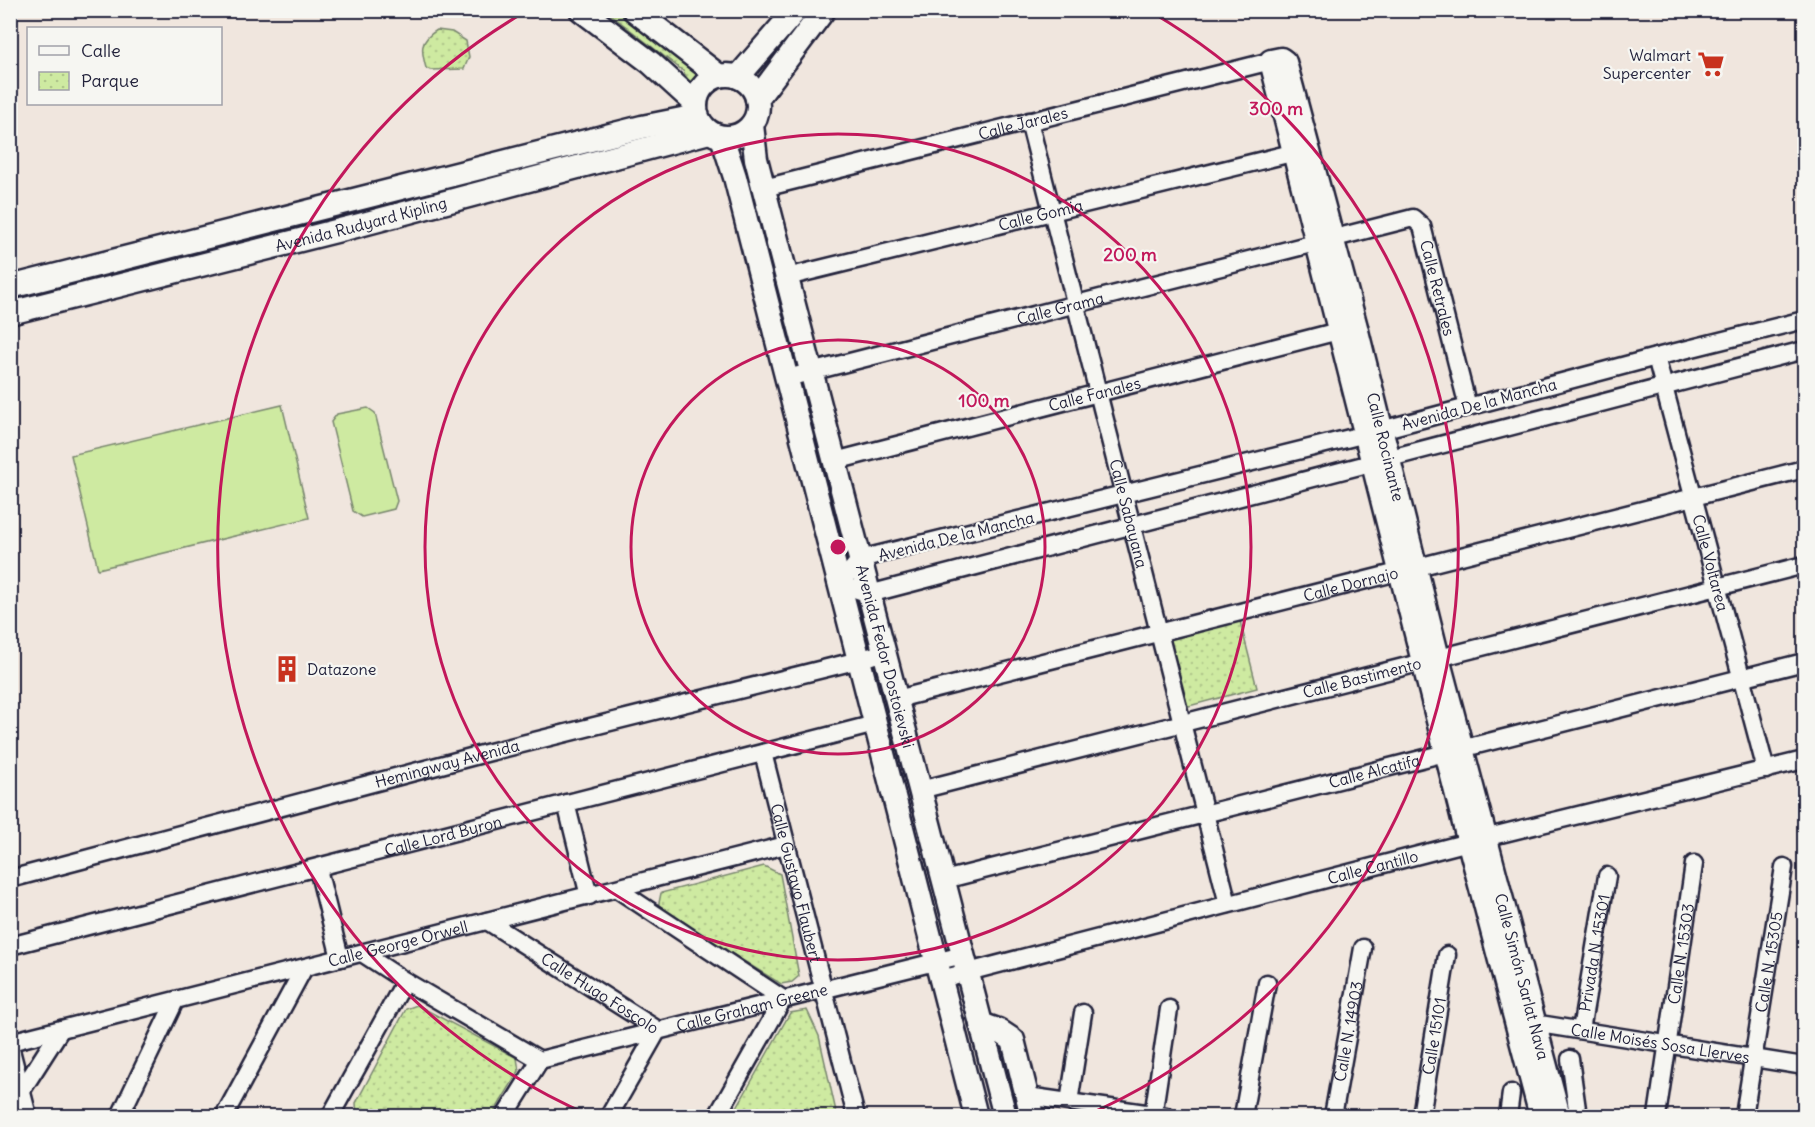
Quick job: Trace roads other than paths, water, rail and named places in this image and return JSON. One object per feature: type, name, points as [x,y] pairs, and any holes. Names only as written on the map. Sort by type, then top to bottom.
[{"type":"street","points":[[581,10],[651,63],[706,122],[739,135],[752,125],[758,110],[758,99],[747,82],[729,76],[634,10]]},
{"type":"street","points":[[706,122],[698,94],[703,86],[710,80],[729,76],[796,10]]},
{"type":"street","points":[[758,99],[825,10]]},
{"type":"street","name":"Calle Jarales","points":[[764,188],[1276,60]]},
{"type":"street","name":"Calle Rocinante","points":[[1276,60],[1302,150],[1477,840]]},
{"type":"street","name":"Calle Sabayana","points":[[1029,121],[1228,904]]},
{"type":"street","name":"Avenida Rudyard Kipling","points":[[10,287],[642,127],[706,122]]},
{"type":"street","name":"Avenida Rudyard Kipling","points":[[10,313],[356,226],[706,122]]},
{"type":"street","name":"Avenida Fedor Dostoievski","points":[[706,122],[735,177],[976,1116]]},
{"type":"street","name":"Avenida Fedor Dostoievski","points":[[752,125],[753,142],[764,188],[1005,1116]]},
{"type":"street","name":"Calle Gomia","points":[[787,277],[1302,150]]},
{"type":"street","name":"Calle Retrales","points":[[1325,240],[1408,218],[1418,221],[1422,226],[1468,407]]},
{"type":"street","name":"Calle Grama","points":[[787,378],[1325,240]]},
{"type":"street","name":"Avenida De la Mancha","points":[[840,584],[860,559],[1374,432],[1804,320]]},
{"type":"street","name":"Calle Fanales","points":[[835,461],[1348,329]]},
{"type":"street","name":"Avenida De la Mancha","points":[[869,594],[1804,351]]},
{"type":"street","name":"Calle Voltarea","points":[[1656,357],[1766,770]]},
{"type":"street","name":"Calle Dornajo","points":[[897,699],[1804,469]]},
{"type":"street","name":"Calle Bastimento","points":[[920,790],[1804,565]]},
{"type":"street","points":[[840,584],[869,594]]},
{"type":"street","name":"Hemingway Avenida","points":[[10,879],[486,753],[884,652]]},
{"type":"street","name":"Calle Alcatifa","points":[[944,880],[1804,662]]},
{"type":"street","name":"Calle Lord Byron","points":[[10,946],[318,869],[876,724]]},
{"type":"street","name":"Calle Gustavo Flaubert","points":[[763,753],[856,1116]]},
{"type":"street","name":"Calle Cantillo","points":[[965,963],[1228,904],[1804,760]]},
{"type":"street","points":[[566,803],[589,896]]},
{"type":"street","name":"Calle Simón Sarlat Nava","points":[[1477,840],[1526,1022],[1559,1116]]},
{"type":"street","name":"Calle George Orwell","points":[[10,1044],[61,1029],[786,845]]},
{"type":"street","name":"Calle N. 15303","points":[[1657,1116],[1694,864]]},
{"type":"street","name":"Calle N. 15305","points":[[1744,1116],[1784,867]]},
{"type":"street","points":[[318,869],[340,958]]},
{"type":"street","name":"Privada N. 15301","points":[[1581,1030],[1606,876]]},
{"type":"street","points":[[617,889],[783,999],[717,1116]]},
{"type":"street","name":"Calle Hugo Foscolo","points":[[487,921],[658,1030],[609,1116]]},
{"type":"street","name":"Calle N. 14903","points":[[1333,1116],[1363,948]]},
{"type":"street","points":[[362,953],[405,981],[540,1060],[505,1116]]},
{"type":"street","name":"Calle 15101","points":[[1420,1116],[1448,955]]},
{"type":"street","name":"Calle Graham Greene","points":[[540,1060],[783,999],[939,970],[965,963]]},
{"type":"street","points":[[224,1116],[304,968]]},
{"type":"street","points":[[329,1115],[405,981]]},
{"type":"street","points":[[1243,1116],[1267,983]]},
{"type":"street","points":[[120,1116],[175,1001]]},
{"type":"street","points":[[981,1024],[998,1030],[1013,1040],[1030,1106],[1069,1102],[1157,1116],[1169,1009]]},
{"type":"street","points":[[1069,1102],[1083,1013]]},
{"type":"street","name":"Calle Simón Sarlat Nava","points":[[1526,1022],[1541,1116]]},
{"type":"street","name":"Calle Moisés Sosa Llerves","points":[[1526,1022],[1804,1066]]},
{"type":"street","points":[[22,1090],[61,1029]]},
{"type":"street","points":[[10,1044],[28,1116]]},
{"type":"street","points":[[1570,1059],[1578,1116]]},
{"type":"street","points":[[1508,1116],[1511,1093]]},
{"type":"place","name":"Walmart Supercenter","points":[[1711,64]]},
{"type":"place","name":"Datazone","points":[[287,669]]}]
